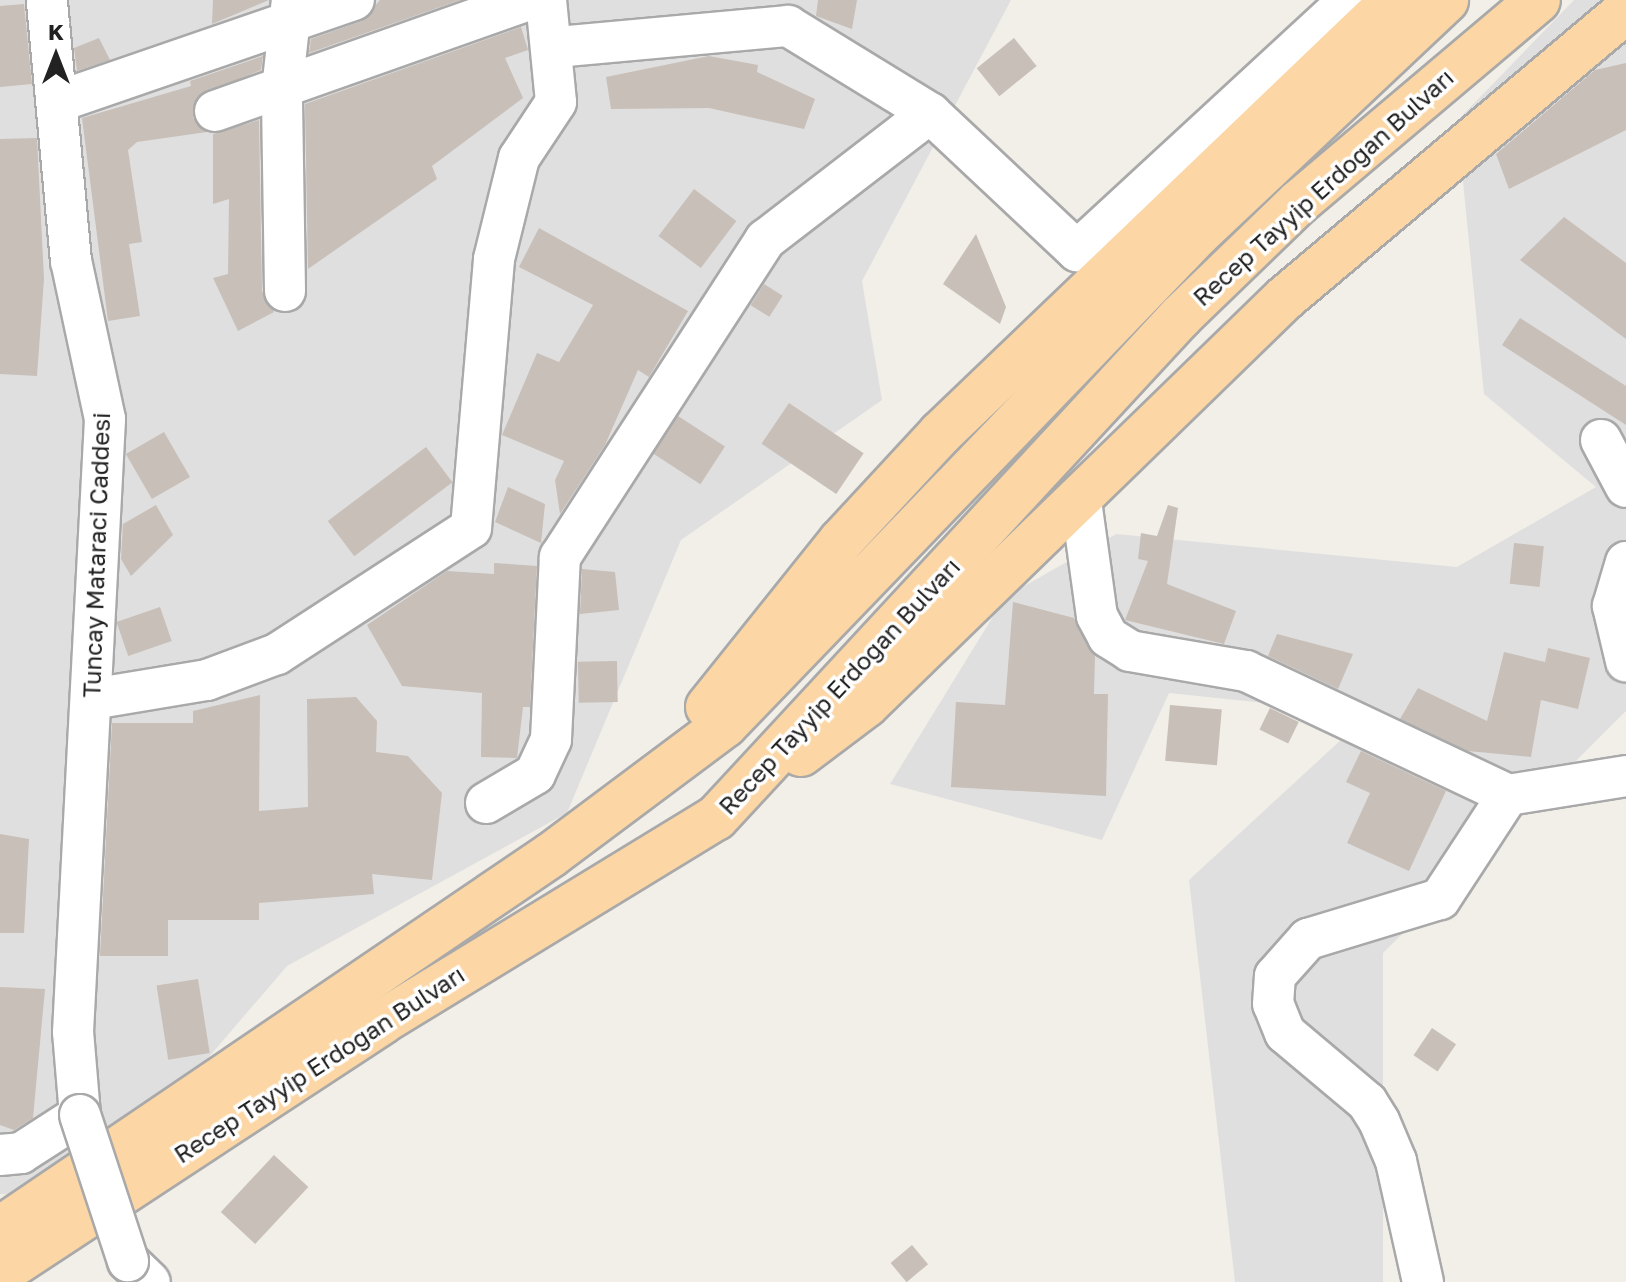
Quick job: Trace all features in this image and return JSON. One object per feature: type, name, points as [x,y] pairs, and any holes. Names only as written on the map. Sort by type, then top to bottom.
[{"type":"main road","points":[[646,786],[841,541],[940,434],[1393,0]]},
{"type":"main road","name":"Recep Tayyip Erdoğan Bulvarı","points":[[0,1229],[646,786],[725,725],[1121,313],[1446,0]]},
{"type":"main road","name":"Recep Tayyip Erdoğan Bulvarı","points":[[0,1273],[383,1021],[716,818],[1181,316],[1378,135],[1538,0]]},
{"type":"main road","points":[[716,818],[866,705],[1081,501],[1285,298],[1626,11]]},
{"type":"street","name":"Tuncay Mataraci Caddesi","points":[[47,0],[71,261],[105,419],[73,1032],[80,1115],[139,1271]]},
{"type":"street","points":[[57,102],[291,11],[354,0]]},
{"type":"street","points":[[215,111],[282,90],[529,0]]},
{"type":"street","points":[[92,699],[207,680],[277,654],[471,528],[494,259],[519,158],[556,102],[556,47],[546,0]]},
{"type":"street","points":[[556,47],[788,26],[930,113],[1077,251],[1349,0]]},
{"type":"street","points":[[285,291],[282,90],[291,11]]},
{"type":"street","points":[[486,803],[535,774],[551,739],[560,557],[707,320],[765,240],[930,113]]},
{"type":"street","points":[[1601,440],[1626,487]]},
{"type":"street","points":[[1081,501],[1089,589],[1108,637],[1130,651],[1246,671],[1508,795],[1626,776]]},
{"type":"street","points":[[1626,562],[1613,606],[1626,661]]},
{"type":"street","points":[[1423,1282],[1396,1161],[1379,1121],[1367,1102],[1285,1033],[1273,1004],[1275,976],[1308,939],[1440,899],[1508,795]]},
{"type":"street","points":[[0,1155],[21,1153],[80,1115]]},
{"type":"shaded area","points":[[0,0],[1011,0],[862,281],[882,400],[681,540],[567,813],[287,966],[86,1200],[0,1194]]},
{"type":"shaded area","points":[[1574,0],[1626,0],[1626,711],[1383,953],[1383,1282],[1235,1282],[1189,880],[1369,714],[1169,693],[1102,840],[890,784],[1005,597],[1116,534],[1457,567],[1596,487],[1484,394],[1457,121]]},
{"type":"building","points":[[213,0],[269,0],[212,24]]},
{"type":"building","points":[[380,0],[460,0],[309,53],[311,39],[362,21]]},
{"type":"building","points":[[818,0],[857,0],[852,29],[816,16]]},
{"type":"building","points":[[24,4],[32,84],[0,87],[0,6]]},
{"type":"building","points":[[521,27],[528,50],[505,58],[523,98],[432,166],[437,179],[308,269],[305,104]]},
{"type":"building","points":[[99,38],[110,60],[77,71],[74,48]]},
{"type":"building","points":[[1014,38],[1037,66],[999,96],[977,68]]},
{"type":"building","points":[[263,56],[261,70],[197,97],[193,118],[207,132],[137,142],[128,150],[142,242],[129,244],[140,316],[108,321],[82,118],[191,86],[190,81]]},
{"type":"building","points":[[709,56],[758,65],[757,72],[815,99],[804,129],[709,108],[611,109],[606,77]]},
{"type":"building","points":[[1626,63],[1626,130],[1509,189],[1496,154],[1595,70]]},
{"type":"building","points":[[259,120],[262,291],[274,312],[238,331],[213,278],[228,274],[229,199],[213,204],[213,134]]},
{"type":"building","points":[[37,138],[44,279],[37,376],[0,374],[0,139]]},
{"type":"building","points":[[694,189],[736,221],[701,268],[658,236]]},
{"type":"building","points":[[1564,217],[1626,263],[1626,339],[1520,260]]},
{"type":"building","points":[[539,228],[688,311],[649,377],[638,370],[605,445],[560,514],[555,480],[564,461],[502,435],[537,353],[559,362],[593,305],[519,267]]},
{"type":"building","points":[[976,234],[1006,307],[1000,324],[943,284]]},
{"type":"building","points":[[764,284],[783,296],[769,317],[751,305]]},
{"type":"building","points":[[1520,318],[1626,386],[1626,425],[1502,345]]},
{"type":"building","points":[[789,403],[864,453],[836,494],[762,444]]},
{"type":"building","points":[[678,416],[725,446],[700,484],[653,454]]},
{"type":"building","points":[[164,432],[190,477],[152,499],[126,454]]},
{"type":"building","points":[[426,447],[452,482],[354,556],[328,521]]},
{"type":"building","points":[[508,487],[545,504],[541,543],[495,522]]},
{"type":"building","points":[[156,505],[173,535],[131,576],[121,559],[123,524]]},
{"type":"building","points":[[1168,505],[1178,508],[1167,584],[1236,611],[1224,644],[1125,620],[1148,561],[1138,559],[1141,533],[1157,536]]},
{"type":"building","points":[[1514,543],[1544,546],[1540,587],[1510,584]]},
{"type":"building","points":[[494,563],[537,566],[530,707],[523,707],[517,758],[481,757],[482,693],[402,686],[367,625],[447,571],[494,574]]},
{"type":"building","points":[[582,569],[615,572],[619,610],[580,614]]},
{"type":"building","points":[[1013,602],[1074,618],[1095,656],[1094,694],[1108,694],[1106,796],[951,787],[956,702],[1005,705]]},
{"type":"building","points":[[160,607],[172,641],[128,656],[117,622]]},
{"type":"building","points":[[1277,634],[1353,654],[1338,689],[1268,656]]},
{"type":"building","points":[[1548,648],[1590,658],[1578,709],[1541,700],[1531,757],[1468,751],[1400,719],[1418,688],[1487,721],[1504,652],[1545,662]]},
{"type":"building","points":[[617,661],[618,702],[579,703],[578,662]]},
{"type":"building","points":[[260,695],[259,811],[308,807],[307,699],[356,697],[377,721],[376,752],[408,756],[442,793],[432,880],[372,874],[374,894],[259,903],[259,920],[168,920],[168,956],[100,956],[112,723],[193,723],[193,711]]},
{"type":"building","points":[[1170,705],[1222,710],[1217,765],[1165,761]]},
{"type":"building","points":[[1270,708],[1299,722],[1288,744],[1259,730]]},
{"type":"building","points":[[1361,751],[1446,791],[1409,871],[1347,843],[1370,793],[1346,782]]},
{"type":"building","points":[[0,834],[29,839],[24,933],[0,933]]},
{"type":"building","points":[[198,979],[210,1053],[168,1060],[157,986]]},
{"type":"building","points":[[0,987],[45,989],[33,1118],[14,1130],[0,1125]]},
{"type":"building","points":[[1432,1028],[1456,1044],[1438,1072],[1414,1055]]},
{"type":"building","points":[[274,1155],[308,1187],[255,1244],[221,1212]]},
{"type":"building","points":[[912,1245],[928,1264],[906,1282],[891,1263]]}]
